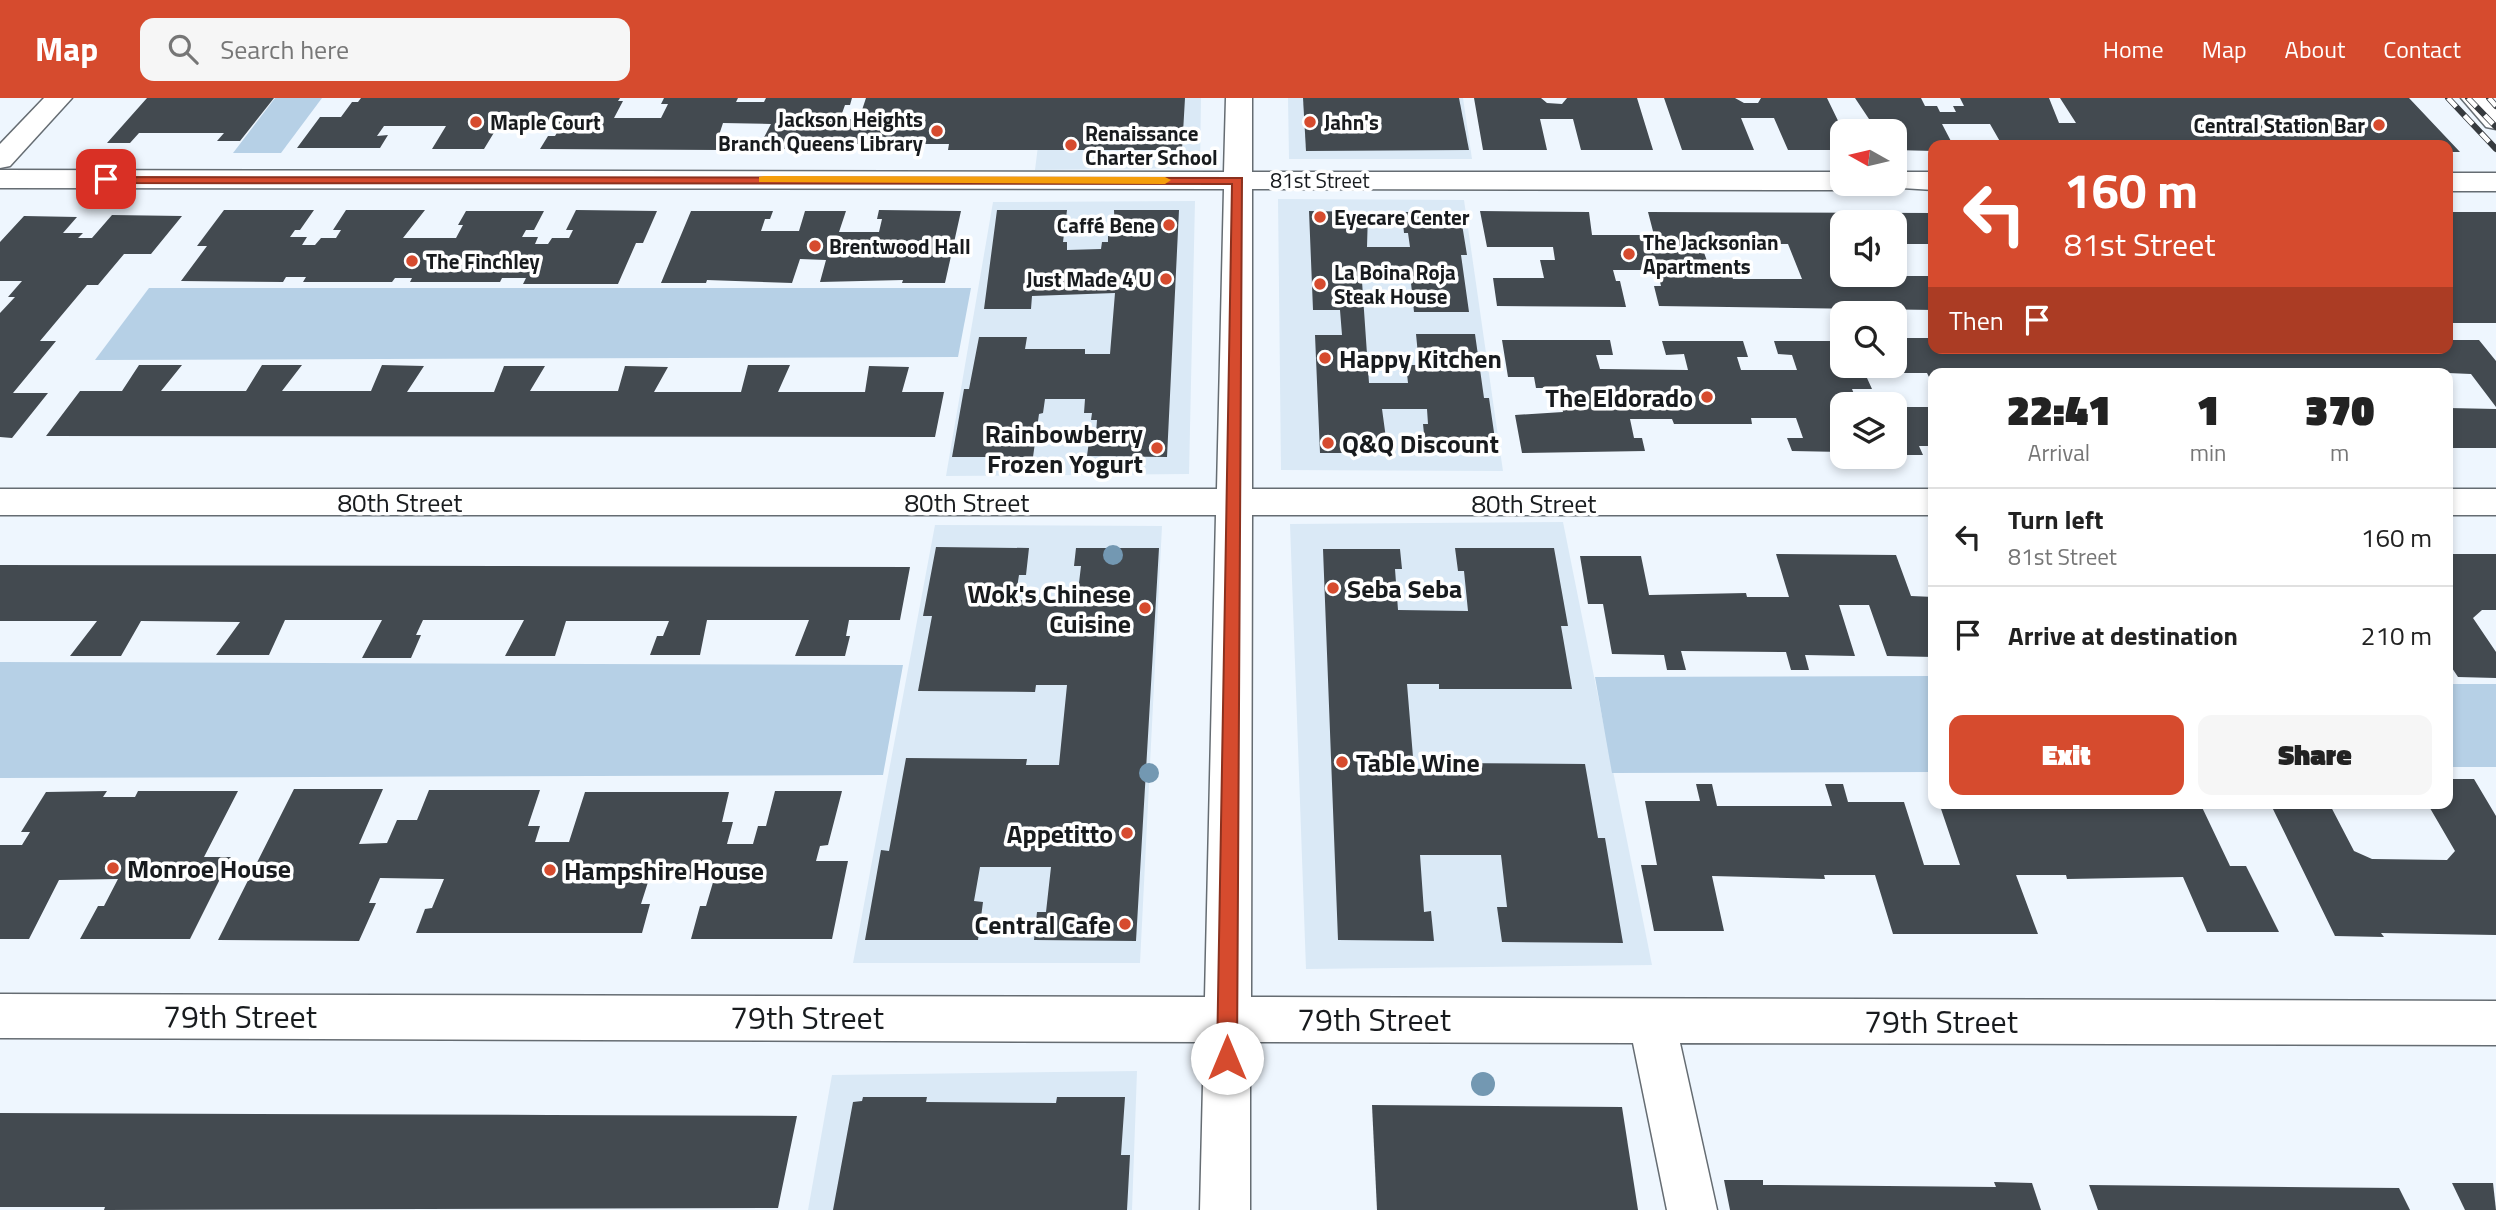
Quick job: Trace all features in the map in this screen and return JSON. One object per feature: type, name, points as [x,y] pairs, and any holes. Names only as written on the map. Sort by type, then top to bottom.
[{"type":"street","points":[[0,160],[59,98]]},
{"type":"street","points":[[1225,1210],[1239,98]]},
{"type":"street","points":[[2474,98],[2496,121]]},
{"type":"street","name":"81st Street","points":[[0,179],[1830,181]]},
{"type":"street","points":[[1908,181],[1928,181]]},
{"type":"street","points":[[2453,182],[2496,182]]},
{"type":"street","name":"80th Street","points":[[0,502],[1928,502]]},
{"type":"street","points":[[2453,502],[2496,502]]},
{"type":"street","name":"79th Street","points":[[0,1016],[2496,1023]]},
{"type":"street","points":[[1652,1020],[1692,1210]]},
{"type":"shaded area","points":[[275,98],[322,98],[281,153],[233,153]]},
{"type":"shaded area","points":[[1044,98],[1201,98],[1200,168],[1035,170]]},
{"type":"shaded area","points":[[1288,98],[1463,98],[1472,159],[1289,159]]},
{"type":"shaded area","points":[[1278,199],[1464,200],[1503,471],[1281,470]]},
{"type":"shaded area","points":[[1195,201],[1189,474],[946,476],[993,202]]},
{"type":"shaded area","points":[[149,288],[971,288],[958,357],[95,360]]},
{"type":"shaded area","points":[[1563,522],[1652,965],[1306,969],[1290,524]]},
{"type":"shaded area","points":[[935,525],[1162,526],[1140,963],[853,963]]},
{"type":"shaded area","points":[[0,662],[903,665],[883,775],[0,778]]},
{"type":"shaded area","points":[[1928,676],[1928,772],[1612,773],[1595,677]]},
{"type":"shaded area","points":[[2453,684],[2496,684],[2496,767],[2453,767]]},
{"type":"shaded area","points":[[1137,1071],[1132,1210],[808,1210],[832,1075]]},
{"type":"building","points":[[147,98],[274,98],[240,141],[217,141],[224,133],[139,133],[130,143],[107,143]]},
{"type":"building","points":[[361,98],[620,98],[618,101],[623,101],[614,118],[661,118],[668,104],[661,104],[664,98],[738,98],[736,102],[764,102],[766,98],[852,98],[850,105],[845,105],[840,119],[859,119],[866,98],[1185,98],[1182,150],[948,150],[949,144],[852,144],[850,149],[758,149],[771,124],[723,123],[719,135],[725,135],[719,150],[540,149],[548,136],[555,136],[561,126],[498,126],[484,149],[432,149],[446,126],[384,126],[377,136],[388,135],[380,148],[297,148],[320,117],[341,117],[352,102],[358,102]]},
{"type":"building","points":[[1303,98],[1459,98],[1469,150],[1306,151]]},
{"type":"building","points":[[1474,98],[1541,98],[1547,103],[1562,104],[1567,98],[1637,98],[1653,150],[1581,150],[1573,119],[1540,119],[1547,150],[1483,150]]},
{"type":"building","points":[[1664,98],[1735,98],[1744,103],[1758,103],[1761,98],[1827,98],[1837,119],[1830,119],[1830,150],[1788,150],[1774,118],[1741,118],[1754,150],[1682,150]]},
{"type":"building","points":[[1855,98],[1921,98],[1925,106],[1937,106],[1940,112],[1956,112],[1953,106],[1964,106],[1960,98],[2049,98],[2059,123],[2076,123],[2060,98],[2409,98],[2449,140],[1999,140],[1990,124],[1942,124],[1950,140],[1928,140],[1928,151],[1908,150],[1908,119],[1869,119]]},
{"type":"building","name":"The Finchley","points":[[224,210],[314,210],[300,230],[295,230],[290,237],[307,237],[302,245],[315,245],[321,238],[336,238],[341,230],[333,230],[346,210],[425,210],[403,238],[456,238],[463,225],[458,225],[466,211],[544,211],[534,230],[526,230],[522,237],[538,237],[535,244],[548,244],[552,238],[569,238],[573,230],[566,230],[576,210],[657,211],[643,243],[636,243],[618,284],[523,284],[526,278],[502,278],[500,282],[410,282],[412,278],[395,278],[392,282],[303,282],[306,277],[286,277],[283,282],[181,281],[207,246],[197,246]]},
{"type":"building","name":"Brentwood Hall","points":[[879,210],[961,211],[945,283],[902,283],[903,280],[820,282],[826,260],[800,259],[792,283],[707,280],[706,283],[661,283],[691,211],[773,211],[770,219],[765,219],[761,231],[799,231],[805,211],[846,211],[839,232],[879,232],[882,219],[877,219]]},
{"type":"building","points":[[997,210],[1067,210],[1063,242],[1067,242],[1067,250],[1101,249],[1102,242],[1108,242],[1108,236],[1115,236],[1114,210],[1179,210],[1167,457],[1087,456],[1090,434],[1096,434],[1097,420],[1091,420],[1092,413],[1084,413],[1085,399],[1045,399],[1043,413],[1039,414],[1033,457],[952,457],[964,389],[969,389],[979,337],[1027,337],[1025,349],[1085,349],[1085,354],[1110,354],[1115,293],[1032,296],[1031,309],[984,309]]},
{"type":"building","points":[[1309,211],[1368,212],[1367,247],[1410,247],[1408,233],[1404,233],[1402,212],[1460,212],[1467,255],[1461,255],[1469,312],[1414,312],[1411,283],[1398,283],[1396,267],[1361,267],[1369,383],[1408,383],[1406,365],[1419,365],[1416,334],[1475,334],[1484,398],[1489,398],[1497,453],[1426,453],[1423,424],[1428,424],[1427,409],[1382,409],[1388,453],[1320,453],[1315,335],[1342,335],[1340,310],[1313,310]]},
{"type":"building","name":"The Jacksonian Apartments","points":[[1480,211],[1589,212],[1592,235],[1654,235],[1648,212],[1830,213],[1830,287],[1907,287],[1907,276],[1928,276],[1928,310],[1907,310],[1907,301],[1830,301],[1830,308],[1659,306],[1654,286],[1661,286],[1657,270],[1613,270],[1616,281],[1620,281],[1626,307],[1497,306],[1493,278],[1544,278],[1540,260],[1555,260],[1553,247],[1487,247]],"holes":[[[1766,244],[1788,244],[1802,279],[1733,279],[1727,261],[1707,261],[1702,247],[1767,247]]]},
{"type":"building","points":[[2453,212],[2496,212],[2496,323],[2453,323]]},
{"type":"building","name":"The Jacksonian Apartments","points":[[1907,213],[1928,213],[1928,244],[1907,244]]},
{"type":"building","points":[[112,215],[182,216],[151,254],[124,254],[98,285],[87,285],[40,341],[56,341],[13,393],[48,393],[12,438],[0,437],[0,313],[15,297],[8,297],[22,281],[0,281],[0,242],[24,216],[77,217],[63,233],[83,233],[78,238],[92,238]]},
{"type":"building","name":"The Eldorado","points":[[1907,338],[1928,338],[1928,354],[2453,354],[2453,340],[2479,340],[2496,361],[2496,407],[2471,374],[2453,373],[2453,368],[1928,368],[1928,375],[1907,373]]},
{"type":"building","name":"The Eldorado","points":[[1502,340],[1610,340],[1613,355],[1596,355],[1600,369],[1688,370],[1684,354],[1666,355],[1662,341],[1743,341],[1748,357],[1737,357],[1741,370],[1797,370],[1792,355],[1778,354],[1774,341],[1830,341],[1830,378],[1867,378],[1872,389],[1830,392],[1830,452],[1792,451],[1787,438],[1803,438],[1796,418],[1751,418],[1752,424],[1674,424],[1672,419],[1630,419],[1634,438],[1642,438],[1645,451],[1522,453],[1515,415],[1563,412],[1558,388],[1536,388],[1534,377],[1508,377]]},
{"type":"building","points":[[139,365],[182,365],[161,391],[246,391],[262,365],[302,365],[282,391],[371,391],[382,365],[424,366],[407,392],[494,392],[504,366],[545,366],[530,391],[618,391],[625,366],[668,367],[654,392],[741,392],[748,365],[790,365],[778,392],[865,392],[869,366],[909,367],[902,392],[944,392],[935,437],[46,436],[80,391],[122,391]]},
{"type":"building","points":[[1907,407],[1928,407],[1928,446],[1919,446],[1923,455],[1907,455]]},
{"type":"building","points":[[2453,408],[2496,409],[2496,448],[2453,448]]},
{"type":"building","points":[[936,547],[1029,548],[1026,575],[1019,575],[1015,600],[1077,600],[1081,566],[1074,566],[1076,548],[1159,548],[1136,941],[1034,940],[1037,912],[1046,912],[1051,867],[980,867],[974,901],[983,902],[978,940],[865,940],[881,850],[889,851],[906,758],[1027,759],[1026,765],[1059,765],[1067,685],[1036,685],[1035,692],[918,691],[932,616],[923,616]]},
{"type":"building","points":[[1455,548],[1554,548],[1568,626],[1561,626],[1572,689],[1439,689],[1439,684],[1407,684],[1414,769],[1446,768],[1445,763],[1585,764],[1598,838],[1605,838],[1623,943],[1502,942],[1497,907],[1507,907],[1501,855],[1420,855],[1424,912],[1431,911],[1434,941],[1338,940],[1323,549],[1400,549],[1402,569],[1395,569],[1398,610],[1468,611],[1464,571],[1458,571]]},
{"type":"building","points":[[1776,554],[1896,555],[1911,596],[1928,597],[1928,657],[1887,656],[1869,605],[1839,605],[1855,656],[1805,655],[1809,670],[1791,670],[1786,652],[1681,651],[1686,670],[1667,670],[1664,655],[1612,654],[1603,604],[1588,604],[1580,556],[1641,556],[1649,595],[1746,593],[1747,597],[1789,597]]},
{"type":"building","points":[[2453,554],[2496,554],[2496,610],[2482,610],[2473,618],[2496,652],[2496,678],[2458,677],[2453,670]]},
{"type":"building","points":[[0,565],[910,567],[900,620],[849,620],[846,636],[850,636],[845,656],[795,656],[809,620],[707,620],[700,655],[650,655],[657,636],[663,636],[669,621],[566,621],[555,656],[505,656],[524,620],[423,620],[416,635],[421,635],[411,658],[362,658],[382,620],[285,620],[269,655],[216,655],[240,622],[141,621],[121,656],[70,656],[97,621],[0,621]]},
{"type":"building","points":[[2453,779],[2474,779],[2496,816],[2496,935],[2381,933],[2384,937],[2335,936],[2273,809],[2332,809],[2354,851],[2372,859],[2447,860],[2455,851],[2430,809],[2453,809]]},
{"type":"building","points":[[1696,784],[1712,784],[1717,806],[1832,806],[1825,784],[1843,784],[1848,802],[1904,802],[1924,865],[1960,865],[1941,809],[2203,809],[2230,866],[2246,866],[2279,932],[2207,932],[2183,877],[2067,879],[2066,875],[2016,875],[2038,934],[1893,934],[1875,875],[1824,875],[1825,879],[1712,876],[1724,931],[1654,931],[1641,865],[1657,865],[1645,801],[1700,801]]},
{"type":"building","name":"Hampshire House","points":[[294,789],[383,789],[359,844],[387,843],[397,820],[417,820],[429,790],[540,790],[528,826],[540,826],[535,842],[569,842],[585,792],[729,792],[722,822],[733,822],[727,844],[753,844],[758,826],[766,826],[775,791],[842,791],[828,845],[820,846],[816,861],[848,861],[832,939],[691,939],[700,906],[706,906],[714,879],[649,879],[641,904],[650,904],[642,933],[416,933],[425,909],[432,908],[444,879],[380,878],[369,903],[376,903],[359,941],[218,940]]},
{"type":"building","name":"Monroe House","points":[[107,791],[103,797],[135,797],[138,791],[238,791],[204,857],[231,857],[190,939],[80,939],[98,906],[104,906],[118,879],[59,880],[29,939],[0,939],[0,845],[22,845],[30,832],[21,832],[46,792]]},
{"type":"building","points":[[863,1097],[927,1097],[926,1102],[1056,1103],[1057,1097],[1125,1097],[1121,1155],[1130,1155],[1127,1210],[833,1210],[853,1102],[862,1101]]},
{"type":"building","points":[[1372,1105],[1622,1107],[1638,1210],[1377,1210]]},
{"type":"building","points":[[0,1113],[797,1116],[778,1208],[104,1210],[105,1207],[0,1207]]},
{"type":"building","points":[[1724,1180],[1763,1180],[1763,1185],[1996,1187],[1994,1182],[2032,1183],[2041,1210],[1730,1210]]},
{"type":"building","points":[[2452,1183],[2493,1183],[2496,1210],[2465,1210]]},
{"type":"building","points":[[2089,1185],[2399,1188],[2410,1210],[2098,1210]]},
{"type":"railway","points":[[2448,98],[2496,149]]},
{"type":"railway","points":[[2468,98],[2496,127]]},
{"type":"railway","points":[[2489,98],[2496,106]]},
{"type":"slow traffic","points":[[764,180],[1165,180]]},
{"type":"place","name":"Maple Court","points":[[476,122]]},
{"type":"place","name":"Jahn's","points":[[1310,122]]},
{"type":"place","name":"Central Station Bar","points":[[2379,125]]},
{"type":"place","name":"Jackson Heights Branch Queens Library","points":[[937,131]]},
{"type":"place","name":"Renaissance Charter School","points":[[1071,145]]},
{"type":"place","name":"Eyecare Center","points":[[1320,217]]},
{"type":"place","name":"Caffé Bene","points":[[1169,225]]},
{"type":"place","name":"Brentwood Hall","points":[[815,246]]},
{"type":"place","name":"The Jacksonian Apartments","points":[[1629,254]]},
{"type":"place","name":"The Finchley","points":[[412,261]]},
{"type":"place","name":"Just Made 4 U","points":[[1166,279]]},
{"type":"place","name":"La Boina Roja Steak House","points":[[1320,284]]},
{"type":"place","name":"Happy Kitchen","points":[[1325,358]]},
{"type":"place","name":"The Eldorado","points":[[1707,397]]},
{"type":"place","name":"Q&Q Discount","points":[[1328,443]]},
{"type":"place","name":"Rainbowberry Frozen Yogurt","points":[[1157,448]]},
{"type":"place","name":"Seba Seba","points":[[1333,588]]},
{"type":"place","name":"Wok's Chinese Cuisine","points":[[1145,608]]},
{"type":"place","name":"Table Wine","points":[[1342,762]]},
{"type":"place","name":"Appetitto","points":[[1127,833]]},
{"type":"place","name":"Monroe House","points":[[113,868]]},
{"type":"place","name":"Hampshire House","points":[[550,870]]},
{"type":"place","name":"Central Cafe","points":[[1125,924]]},
{"type":"route","points":[[106,179],[1238,180],[1227,1058]]}]
